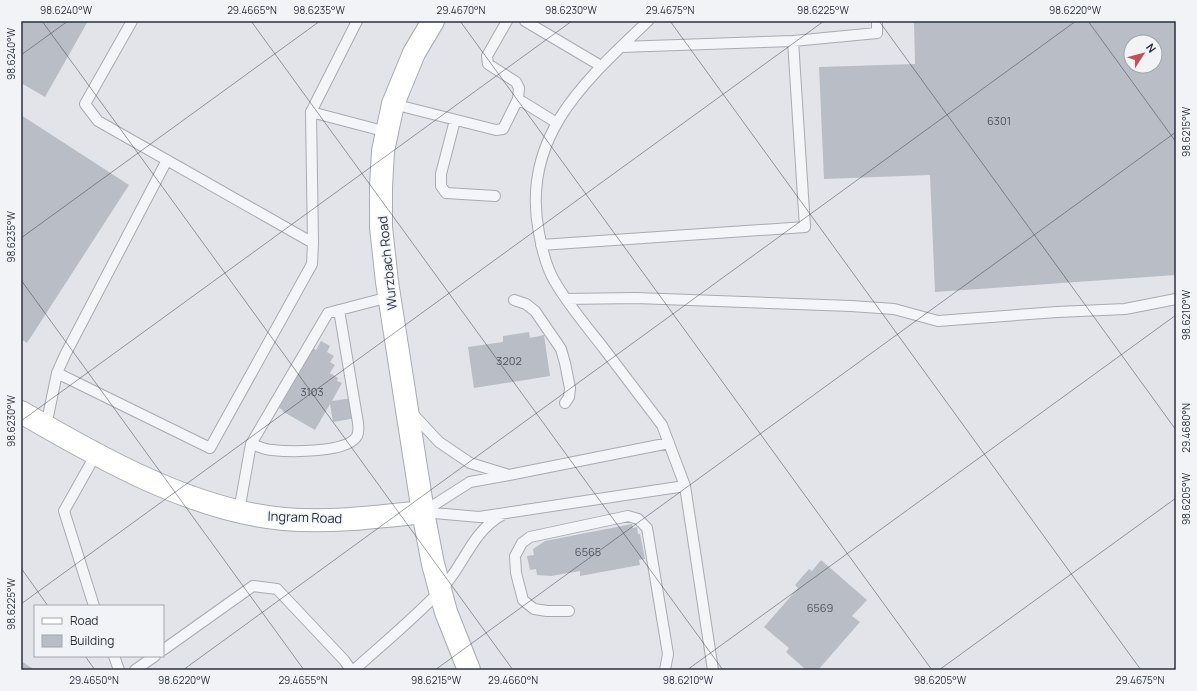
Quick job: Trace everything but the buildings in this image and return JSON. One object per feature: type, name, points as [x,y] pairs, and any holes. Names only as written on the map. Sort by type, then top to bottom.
[{"type":"main road","name":"Wurzbach Road","points":[[423,512],[389,297],[381,227],[381,187],[383,151],[393,104],[414,53],[432,21]]},
{"type":"main road","name":"Ingram Road","points":[[21,412],[96,454],[180,493],[208,503],[239,511],[282,519],[314,520],[358,518],[423,512]]},
{"type":"main road","points":[[423,512],[433,564],[446,612],[469,670]]},
{"type":"lane","points":[[132,21],[85,104],[98,121],[313,244]]},
{"type":"lane","points":[[57,372],[210,448],[312,264],[313,244],[310,112],[357,21]]},
{"type":"lane","points":[[393,104],[496,130],[503,129],[518,99],[519,88],[516,82],[488,64],[487,56],[507,21]]},
{"type":"lane","points":[[525,21],[601,66]]},
{"type":"lane","points":[[648,21],[601,66],[578,92],[557,123],[546,143],[537,172],[535,200],[536,221],[541,245],[554,281],[566,299],[662,425],[685,486],[713,670]]},
{"type":"lane","points":[[621,47],[793,41],[877,33],[877,21]]},
{"type":"lane","points":[[541,245],[805,227],[793,41]]},
{"type":"lane","points":[[518,99],[557,123]]},
{"type":"lane","points":[[310,112],[387,132]]},
{"type":"lane","points":[[455,120],[441,174],[441,186],[446,193],[495,196]]},
{"type":"lane","points":[[46,426],[57,372],[167,160]]},
{"type":"lane","points":[[239,511],[251,444],[328,313],[389,297]]},
{"type":"lane","points":[[566,299],[636,298],[894,309],[938,321],[1125,308],[1176,298]]},
{"type":"lane","points":[[514,300],[526,304],[535,311],[561,349],[566,363],[570,388],[569,397],[565,402]]},
{"type":"lane","points":[[251,444],[271,450],[321,451],[350,443],[356,437],[358,432],[358,418],[339,310]]},
{"type":"lane","points":[[407,408],[439,442],[470,464],[510,475]]},
{"type":"lane","points":[[423,512],[470,482],[669,443]]},
{"type":"lane","points":[[94,605],[64,511],[96,454]]},
{"type":"lane","points":[[423,512],[479,516],[685,486]]},
{"type":"lane","points":[[164,649],[253,586],[277,589],[353,670],[440,591],[483,529],[493,520],[509,512]]},
{"type":"lane","points":[[569,611],[547,611],[534,609],[523,600],[516,573],[515,556],[522,543],[530,537],[537,535],[628,516],[638,519],[647,528],[668,654],[665,670]]},
{"type":"lane","points":[[114,657],[119,670]]},
{"type":"lane","points":[[135,670],[154,657]]}]
